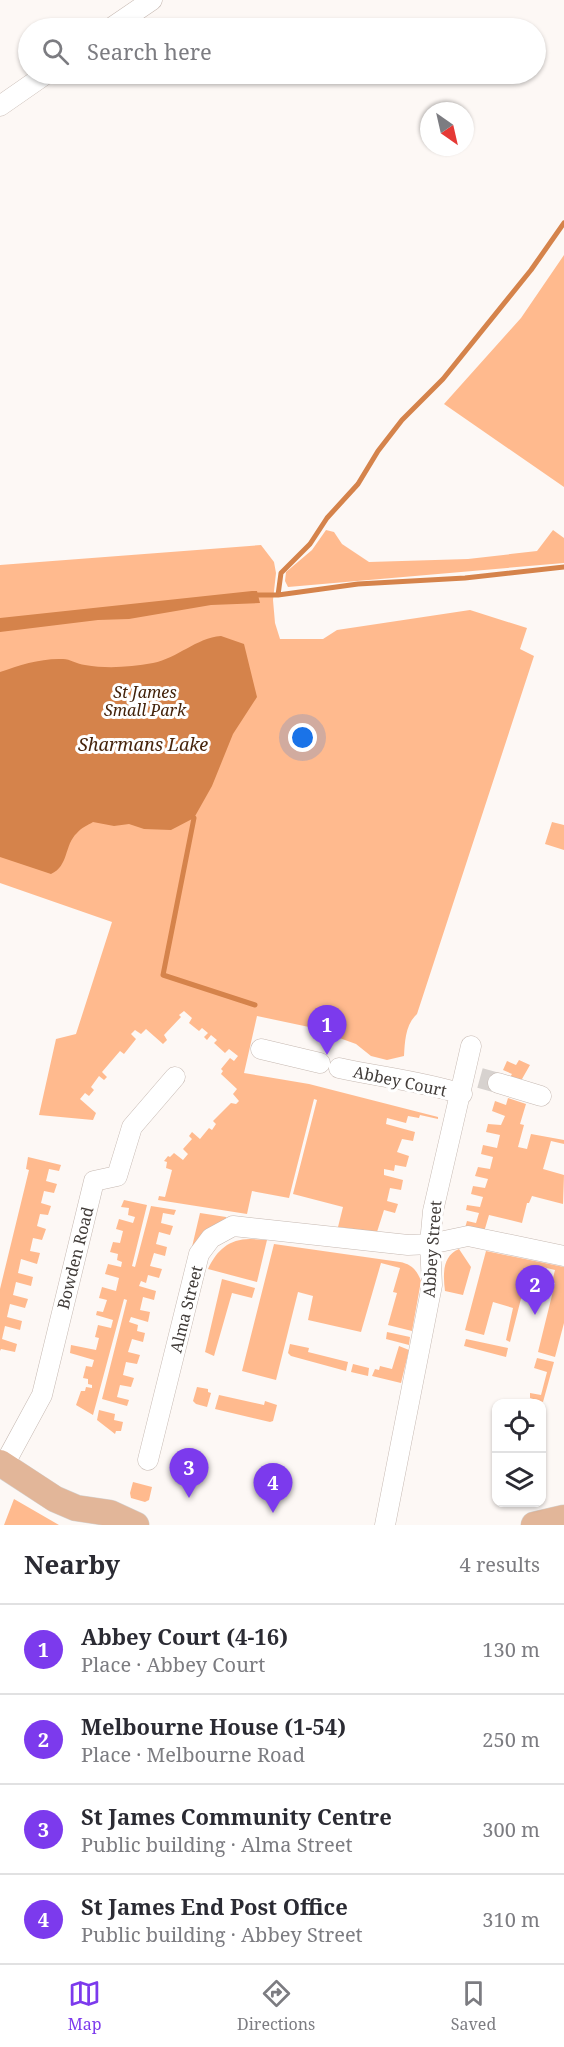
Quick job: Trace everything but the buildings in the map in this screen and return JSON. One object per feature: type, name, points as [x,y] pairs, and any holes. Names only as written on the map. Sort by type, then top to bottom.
[{"type":"main road","points":[[2,1464],[85,1516],[110,1513],[136,1525]]},
{"type":"main road","points":[[534,1525],[564,1518]]},
{"type":"street","points":[[126,18],[152,0]]},
{"type":"street","points":[[0,106],[32,84]]},
{"type":"street","name":"Abbey Street","points":[[385,1525],[432,1286],[430,1244],[433,1211],[462,1094],[482,1078],[471,1046]]},
{"type":"street","name":"Abbey Court","points":[[261,1049],[386,1078],[401,1078],[462,1094]]},
{"type":"street","name":"Bowden Road","points":[[2,1464],[42,1395],[94,1181],[117,1176],[132,1127],[175,1077]]},
{"type":"street","points":[[482,1078],[541,1096]]},
{"type":"street","name":"Alma Street","points":[[148,1460],[200,1254],[211,1238],[233,1226],[408,1245],[430,1244],[468,1236],[564,1256]]},
{"type":"green space","points":[[564,255],[564,487],[444,404],[521,318]]},
{"type":"green space","points":[[326,530],[334,532],[342,544],[369,562],[468,559],[537,551],[553,530],[564,538],[564,563],[288,587],[285,581],[286,572],[312,550]]},
{"type":"green space","name":"St James Small Park","points":[[261,545],[274,562],[276,573],[273,600],[275,623],[280,639],[323,639],[337,630],[470,610],[527,628],[520,649],[534,656],[417,1014],[408,1028],[404,1056],[387,1060],[371,1056],[356,1044],[309,1027],[257,1016],[244,1073],[309,1084],[438,1117],[438,1119],[420,1115],[419,1118],[408,1116],[406,1123],[387,1118],[386,1124],[415,1132],[413,1141],[402,1139],[397,1152],[409,1156],[406,1167],[395,1165],[394,1171],[384,1169],[384,1175],[403,1180],[401,1190],[390,1188],[387,1201],[398,1204],[395,1213],[384,1210],[377,1232],[338,1227],[343,1207],[293,1194],[317,1100],[314,1099],[289,1198],[252,1191],[247,1214],[158,1200],[159,1196],[165,1197],[172,1170],[166,1168],[167,1162],[164,1161],[168,1156],[174,1153],[183,1160],[188,1154],[183,1149],[192,1139],[189,1136],[192,1132],[200,1139],[209,1128],[212,1130],[216,1124],[213,1121],[231,1103],[236,1104],[239,1101],[233,1094],[237,1089],[221,1074],[223,1071],[221,1069],[230,1058],[234,1061],[238,1056],[229,1049],[225,1053],[214,1043],[217,1040],[211,1035],[207,1040],[204,1037],[208,1033],[202,1028],[199,1031],[189,1023],[192,1018],[184,1011],[164,1035],[167,1040],[163,1044],[146,1029],[141,1034],[135,1030],[131,1034],[136,1039],[124,1054],[120,1051],[102,1072],[107,1077],[104,1080],[99,1076],[91,1087],[94,1090],[89,1096],[85,1093],[80,1099],[96,1113],[93,1120],[39,1115],[56,1039],[76,1034],[112,922],[0,883],[0,565]]},
{"type":"green space","points":[[552,822],[564,825],[564,850],[545,844]]},
{"type":"green space","points":[[519,1060],[530,1065],[522,1079],[508,1080],[512,1074],[503,1070],[507,1061],[516,1065]]},
{"type":"green space","points":[[508,1098],[526,1104],[520,1124],[524,1125],[518,1147],[527,1149],[531,1134],[564,1140],[564,1144],[551,1141],[543,1169],[564,1175],[563,1204],[532,1196],[527,1203],[522,1223],[489,1215],[484,1232],[465,1228],[467,1221],[476,1223],[479,1213],[466,1210],[467,1205],[480,1207],[483,1197],[471,1194],[473,1186],[485,1188],[488,1179],[475,1176],[478,1167],[490,1169],[493,1157],[481,1154],[483,1145],[497,1148],[500,1135],[486,1132],[488,1124],[501,1125],[505,1116],[492,1111],[495,1101],[506,1105]]},
{"type":"green space","points":[[28,1157],[61,1165],[59,1171],[49,1169],[46,1181],[57,1184],[54,1193],[44,1191],[41,1203],[51,1206],[48,1215],[40,1214],[37,1226],[46,1229],[42,1240],[33,1238],[30,1251],[40,1253],[37,1264],[21,1259],[18,1273],[33,1277],[31,1286],[16,1282],[13,1295],[28,1299],[25,1308],[10,1304],[7,1317],[22,1321],[20,1330],[5,1326],[2,1339],[17,1344],[15,1352],[1,1349],[0,1351],[0,1289],[29,1170],[26,1169]]},
{"type":"green space","points":[[124,1200],[147,1205],[132,1266],[135,1267],[151,1206],[176,1210],[174,1215],[163,1213],[161,1223],[173,1226],[170,1235],[159,1232],[156,1244],[167,1247],[165,1256],[154,1253],[150,1266],[162,1269],[159,1278],[148,1275],[146,1283],[141,1281],[139,1286],[156,1291],[154,1300],[143,1297],[140,1310],[150,1312],[148,1322],[131,1317],[129,1322],[138,1325],[137,1331],[145,1333],[143,1342],[132,1339],[128,1352],[140,1355],[137,1364],[126,1362],[123,1375],[134,1378],[131,1387],[120,1385],[117,1397],[129,1400],[127,1406],[102,1399],[127,1300],[124,1299],[93,1415],[76,1405],[81,1391],[85,1391],[86,1387],[92,1388],[92,1385],[88,1384],[88,1379],[83,1378],[86,1366],[92,1367],[94,1360],[70,1353],[71,1345],[96,1350],[99,1338],[95,1337],[98,1325],[111,1328],[113,1320],[96,1315],[97,1311],[103,1312],[107,1300],[99,1298],[102,1287],[116,1291],[119,1278],[105,1274],[108,1264],[121,1267],[122,1262],[117,1260],[118,1254],[110,1252],[113,1242],[120,1243],[123,1231],[116,1229],[119,1219],[133,1223],[135,1217],[128,1215],[129,1208],[121,1207]]},
{"type":"green space","points":[[200,1213],[226,1217],[228,1222],[191,1251]]},
{"type":"green space","points":[[267,1240],[257,1282],[208,1269],[215,1256],[224,1247],[236,1241]]},
{"type":"green space","points":[[274,1244],[400,1262],[410,1266],[421,1281],[412,1331],[388,1325],[397,1293],[393,1292],[400,1268],[381,1263],[361,1332],[308,1320],[313,1296],[298,1292],[276,1380],[242,1371]]},
{"type":"green space","points":[[459,1249],[471,1267],[463,1295],[445,1291],[444,1285],[445,1267],[449,1256]]},
{"type":"green space","points":[[486,1251],[564,1267],[564,1323],[555,1357],[538,1352],[555,1283],[552,1282],[555,1270],[534,1265],[531,1276],[527,1275],[510,1342],[506,1340],[513,1308],[493,1302],[484,1335],[465,1330]]},
{"type":"green space","points":[[222,1279],[255,1288],[252,1298],[232,1293],[214,1356],[205,1352]]},
{"type":"green space","points":[[387,1332],[410,1337],[409,1345],[386,1339]]},
{"type":"green space","points":[[466,1339],[508,1348],[506,1357],[464,1346]]},
{"type":"green space","points":[[290,1344],[309,1348],[308,1352],[348,1362],[346,1371],[291,1356],[288,1353]]},
{"type":"green space","points":[[399,1346],[409,1350],[401,1383],[372,1376],[375,1369],[379,1370],[380,1366],[392,1369]]},
{"type":"green space","points":[[537,1358],[554,1362],[544,1399],[530,1398],[530,1393],[541,1395],[547,1372],[534,1368]]},
{"type":"green space","points":[[353,1364],[369,1368],[368,1376],[351,1372]]},
{"type":"green space","points":[[197,1387],[208,1389],[211,1393],[207,1407],[193,1401]]},
{"type":"green space","points":[[219,1395],[264,1405],[265,1401],[277,1405],[273,1421],[215,1409]]},
{"type":"green space","points":[[99,1410],[115,1414],[114,1420],[123,1422],[121,1431],[116,1431],[115,1434],[97,1420]]},
{"type":"green space","points":[[133,1482],[152,1487],[149,1500],[145,1502],[131,1498]]},
{"type":"green space","points":[[14,1499],[59,1525],[4,1525]]},
{"type":"water","points":[[257,591],[260,603],[211,605],[129,619],[98,620],[0,632],[0,618]]},
{"type":"water","name":"Sharmans Lake","points":[[221,636],[244,644],[257,697],[233,734],[212,786],[194,818],[171,830],[144,829],[129,824],[114,826],[93,822],[80,830],[73,838],[61,866],[51,874],[0,857],[0,672],[31,662],[55,659],[66,659],[102,667],[153,663],[171,657],[203,640]]},
{"type":"waterway","points":[[278,595],[281,573],[310,544],[327,518],[358,484],[378,451],[402,420],[443,379],[531,270],[564,223]]},
{"type":"waterway","points":[[252,595],[278,595],[358,584],[465,578],[564,567]]},
{"type":"waterway","points":[[194,818],[163,975],[255,1005]]},
{"type":"tunnel","points":[[480,1078],[498,1083]]},
{"type":"place","name":"Abbey Court (4-16)","points":[[327,1055]]},
{"type":"place","name":"Melbourne House (1-54)","points":[[535,1315]]},
{"type":"place","name":"St James Community Centre","points":[[189,1498]]},
{"type":"place","name":"St James End Post Office","points":[[273,1513]]}]
